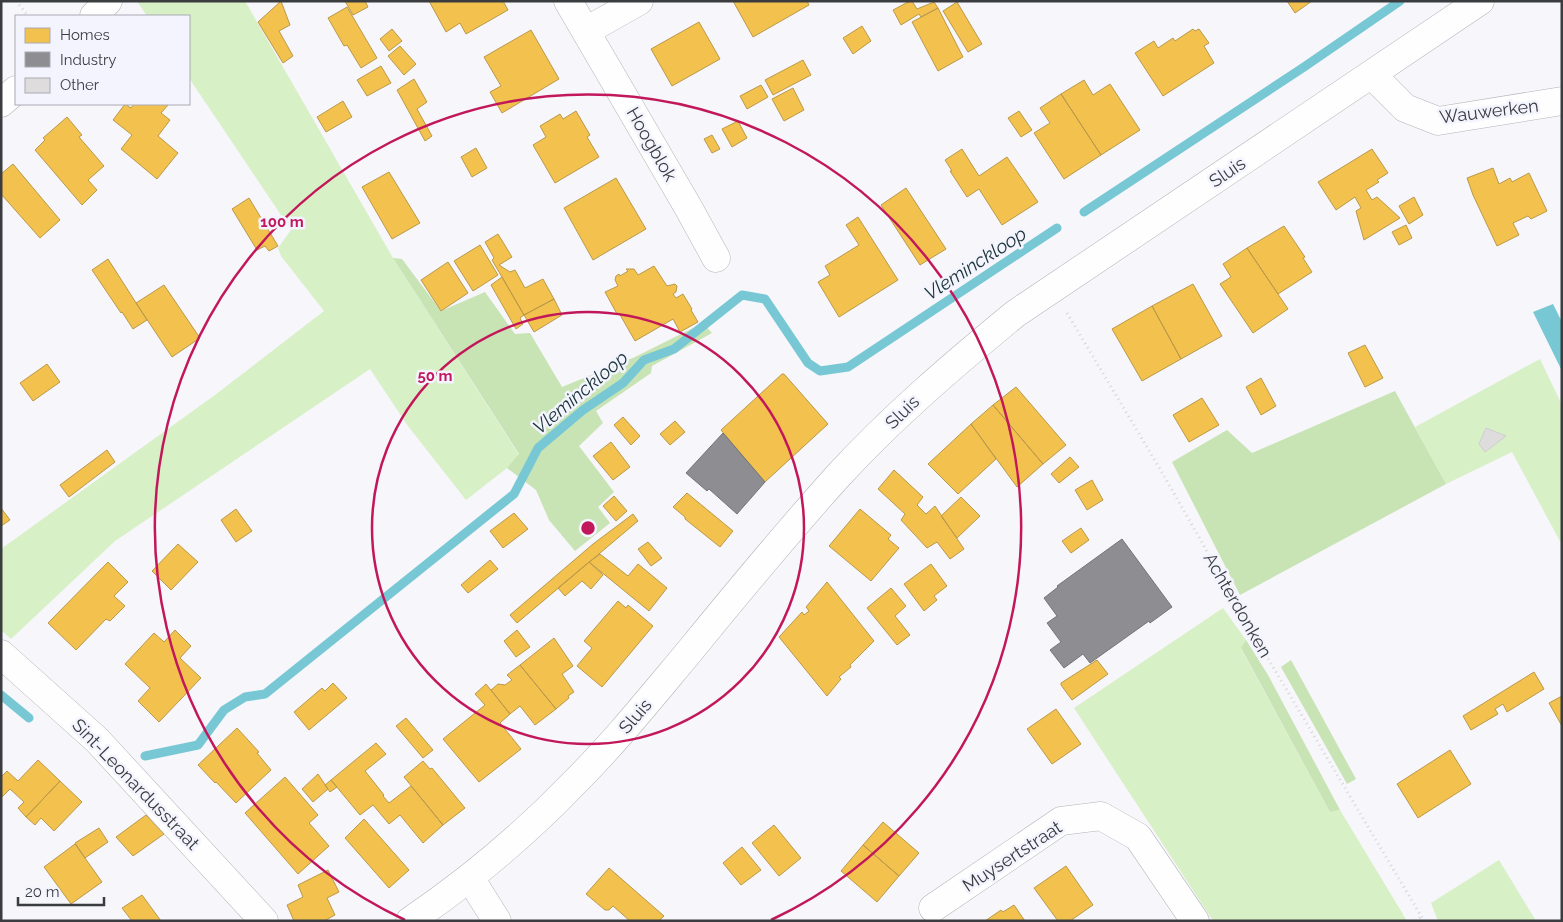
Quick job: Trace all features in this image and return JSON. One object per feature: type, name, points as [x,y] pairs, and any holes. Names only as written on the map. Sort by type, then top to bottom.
[{"type":"street","points":[[95,15],[108,1]]},
{"type":"street","name":"Hoogblok","points":[[568,1],[716,258]]},
{"type":"street","points":[[586,31],[639,1]]},
{"type":"street","name":"Sluis","points":[[410,921],[470,878],[527,829],[576,782],[636,715],[729,602],[838,476],[912,402],[954,364],[1015,314],[1480,1]]},
{"type":"street","name":"Wauwerken","points":[[1372,75],[1405,108],[1438,120],[1562,101]]},
{"type":"street","points":[[1,103],[15,91]]},
{"type":"street","name":"Sint-Leonardusstraat","points":[[1,654],[97,740],[264,921]]},
{"type":"street","name":"Muysertstraat","points":[[933,908],[1061,821],[1101,816],[1138,837],[1195,921]]},
{"type":"street","points":[[470,878],[497,921]]},
{"type":"path","points":[[16,1],[27,15]]},
{"type":"path","name":"Achterdonken","points":[[1052,289],[1163,474],[1268,659],[1423,919]]},
{"type":"path","points":[[1415,921],[1423,919]]},
{"type":"green space","points":[[137,1],[245,1],[393,258],[519,455],[507,468],[466,500],[408,426],[370,369],[115,541],[11,639],[1,630],[1,549],[215,395],[324,311],[281,256],[278,248],[291,230],[190,79],[190,15],[146,15]]},
{"type":"green space","points":[[393,258],[402,259],[441,311],[485,292],[515,334],[530,333],[562,387],[635,357],[703,323],[712,333],[652,366],[651,373],[596,411],[603,423],[579,446],[614,492],[598,507],[610,523],[575,551],[549,520],[536,490],[507,468],[519,454]]},
{"type":"green space","points":[[1540,359],[1562,405],[1562,545],[1512,452],[1446,484],[1415,427]]},
{"type":"green space","points":[[1395,391],[1446,484],[1240,595],[1172,462],[1227,430],[1252,453]]},
{"type":"green space","points":[[1223,608],[1246,640],[1241,649],[1330,812],[1340,810],[1407,921],[1213,921],[1074,708]]},
{"type":"green space","points":[[1246,640],[1268,675],[1340,810],[1330,812],[1241,648]]},
{"type":"green space","points":[[1291,660],[1356,779],[1347,784],[1281,667]]},
{"type":"green space","points":[[1499,860],[1536,921],[1438,921],[1431,903]]},
{"type":"water","points":[[1553,304],[1562,322],[1562,371],[1533,312]]},
{"type":"building: Homes","points":[[281,1],[290,25],[279,31],[293,56],[283,63],[258,22]]},
{"type":"building: Homes","points":[[345,1],[365,1],[368,7],[353,15]]},
{"type":"building: Homes","points":[[429,1],[503,1],[508,10],[466,34],[460,23],[446,32]]},
{"type":"building: Homes","points":[[733,1],[807,1],[809,5],[753,37]]},
{"type":"building: Homes","points":[[912,1],[917,9],[934,2],[938,8],[921,17],[919,14],[901,25],[893,10]]},
{"type":"building: Homes","points":[[1287,1],[1312,1],[1295,13]]},
{"type":"building: Homes","points":[[957,2],[982,44],[968,52],[943,11]]},
{"type":"building: Homes","points":[[347,7],[377,58],[361,68],[347,45],[344,46],[328,18]]},
{"type":"building: Homes","points":[[938,8],[963,57],[938,71],[912,22]]},
{"type":"building: Homes","points":[[699,22],[720,59],[672,86],[651,49]]},
{"type":"building: Homes","points":[[862,26],[871,41],[853,54],[843,38]]},
{"type":"building: Homes","points":[[392,29],[402,41],[389,51],[380,39]]},
{"type":"building: Homes","points":[[1193,29],[1195,31],[1199,29],[1209,43],[1204,46],[1214,63],[1163,96],[1135,53],[1154,41],[1158,48],[1173,38],[1175,41]]},
{"type":"building: Homes","points":[[531,30],[559,79],[502,113],[490,92],[501,86],[484,57]]},
{"type":"building: Homes","points":[[400,46],[416,64],[404,75],[388,56]]},
{"type":"building: Homes","points":[[803,60],[811,75],[773,95],[765,80]]},
{"type":"building: Homes","points":[[381,66],[391,83],[367,96],[357,80]]},
{"type":"building: Homes","points":[[414,79],[427,102],[417,109],[432,136],[425,141],[397,90]]},
{"type":"building: Homes","points":[[1084,80],[1093,95],[1110,84],[1140,130],[1101,155],[1061,94]]},
{"type":"building: Homes","points":[[761,85],[768,97],[747,109],[740,96]]},
{"type":"building: Homes","points":[[793,88],[804,110],[784,121],[772,99]]},
{"type":"building: Homes","points":[[1061,94],[1101,155],[1064,179],[1034,133],[1050,123],[1040,108]]},
{"type":"building: Homes","points":[[343,101],[352,117],[326,132],[317,117]]},
{"type":"building: Homes","points":[[124,105],[131,108],[133,105],[168,105],[161,113],[170,120],[158,136],[178,153],[157,179],[121,149],[132,135],[113,120]]},
{"type":"building: Homes","points":[[576,111],[590,135],[587,137],[599,157],[555,183],[533,145],[546,137],[540,126],[560,114],[563,119]]},
{"type":"building: Homes","points":[[1019,111],[1032,130],[1021,137],[1008,118]]},
{"type":"building: Homes","points":[[67,117],[82,135],[79,137],[104,166],[88,180],[97,190],[82,205],[35,150],[45,140],[43,138]]},
{"type":"building: Homes","points":[[738,121],[747,138],[732,147],[722,129]]},
{"type":"building: Homes","points":[[712,135],[720,149],[712,153],[704,139]]},
{"type":"building: Homes","points":[[476,148],[487,168],[472,177],[461,157]]},
{"type":"building: Homes","points":[[962,149],[979,176],[1007,157],[1038,202],[1002,225],[979,189],[967,197],[950,171],[952,171],[945,160]]},
{"type":"building: Homes","points":[[1372,149],[1388,173],[1377,180],[1379,182],[1366,190],[1372,200],[1377,197],[1400,218],[1364,240],[1356,211],[1361,208],[1355,197],[1336,210],[1318,182]]},
{"type":"building: Homes","points":[[13,164],[60,220],[40,238],[1,194],[1,174]]},
{"type":"building: Homes","points":[[1493,168],[1499,184],[1510,178],[1512,182],[1529,173],[1547,211],[1531,219],[1528,216],[1513,223],[1519,235],[1497,246],[1467,178]]},
{"type":"building: Homes","points":[[389,172],[420,223],[392,239],[362,187]]},
{"type":"building: Homes","points":[[616,178],[646,229],[593,260],[564,208]]},
{"type":"building: Homes","points":[[906,188],[946,249],[920,265],[881,205]]},
{"type":"building: Homes","points":[[1414,197],[1423,215],[1409,224],[1399,206]]},
{"type":"building: Homes","points":[[249,198],[278,246],[269,251],[265,246],[257,250],[232,209]]},
{"type":"building: Homes","points":[[858,217],[898,280],[839,317],[818,282],[830,275],[825,266],[859,245],[846,225]]},
{"type":"building: Homes","points":[[1406,225],[1412,238],[1399,245],[1392,232]]},
{"type":"building: Homes","points":[[1284,226],[1305,257],[1303,258],[1312,272],[1278,294],[1247,248]]},
{"type":"building: Homes","points":[[498,234],[512,257],[499,265],[510,272],[515,270],[525,288],[543,279],[554,299],[524,315],[492,260],[494,258],[485,242]]},
{"type":"building: Homes","points":[[480,245],[498,275],[473,291],[454,261]]},
{"type":"building: Homes","points":[[1247,248],[1288,309],[1253,333],[1220,284],[1231,277],[1223,264]]},
{"type":"building: Homes","points":[[108,259],[147,320],[133,329],[92,270]]},
{"type":"building: Homes","points":[[448,262],[468,293],[441,311],[421,280]]},
{"type":"building: Homes","points":[[654,266],[667,286],[675,284],[677,286],[676,292],[673,294],[676,298],[683,294],[698,322],[680,332],[673,319],[635,341],[605,292],[618,286],[615,280],[616,276],[619,274],[620,276],[628,271],[626,269],[634,269],[638,275]]},
{"type":"building: Homes","points":[[502,277],[524,315],[520,318],[523,324],[516,329],[491,285]]},
{"type":"building: Homes","points":[[1193,284],[1222,336],[1181,359],[1152,306]]},
{"type":"building: Homes","points":[[164,285],[200,338],[172,357],[136,303]]},
{"type":"building: Homes","points":[[554,299],[562,315],[534,332],[524,315]]},
{"type":"building: Homes","points":[[1152,306],[1181,359],[1142,381],[1112,329]]},
{"type":"building: Homes","points":[[1365,345],[1383,378],[1365,387],[1348,353]]},
{"type":"building: Homes","points":[[47,364],[60,382],[33,401],[20,383]]},
{"type":"building: Homes","points":[[782,374],[828,424],[765,482],[721,430]]},
{"type":"building: Homes","points":[[1261,378],[1276,406],[1261,415],[1246,387]]},
{"type":"building: Homes","points":[[1016,387],[1066,445],[1043,464],[993,405]]},
{"type":"building: Homes","points":[[1202,398],[1219,425],[1189,442],[1173,415]]},
{"type":"building: Homes","points":[[993,405],[1043,464],[1017,487],[971,424]]},
{"type":"building: Homes","points":[[623,417],[640,436],[631,445],[614,425]]},
{"type":"building: Homes","points":[[675,421],[685,432],[670,445],[660,434]]},
{"type":"building: Homes","points":[[971,424],[996,459],[958,494],[928,464]]},
{"type":"building: Homes","points":[[611,442],[630,467],[613,480],[593,456]]},
{"type":"building: Homes","points":[[107,450],[115,462],[69,497],[60,485]]},
{"type":"building: Homes","points":[[1070,457],[1079,467],[1059,483],[1051,474]]},
{"type":"building: Homes","points":[[894,470],[923,497],[917,505],[926,514],[935,506],[964,549],[950,559],[937,542],[927,548],[901,520],[905,514],[878,489]]},
{"type":"building: Homes","points":[[1092,480],[1103,500],[1087,510],[1075,490]]},
{"type":"building: Homes","points":[[687,493],[733,531],[720,547],[673,507]]},
{"type":"building: Homes","points":[[614,496],[627,511],[616,521],[603,506]]},
{"type":"building: Homes","points":[[961,497],[980,516],[957,538],[941,516]]},
{"type":"building: Homes","points":[[1,508],[10,520],[1,526]]},
{"type":"building: Homes","points":[[236,509],[252,531],[236,542],[221,520]]},
{"type":"building: Homes","points":[[860,509],[891,535],[888,539],[899,548],[871,581],[829,546]]},
{"type":"building: Homes","points":[[514,513],[528,529],[503,548],[490,531]]},
{"type":"building: Homes","points":[[633,514],[638,521],[517,623],[510,615],[593,544]]},
{"type":"building: Homes","points":[[1081,528],[1089,540],[1071,553],[1062,541]]},
{"type":"building: Homes","points":[[648,542],[662,558],[651,566],[638,549]]},
{"type":"building: Homes","points":[[178,544],[198,562],[171,590],[152,571]]},
{"type":"building: Homes","points":[[600,554],[628,576],[638,564],[667,588],[649,611],[589,562]]},
{"type":"building: Homes","points":[[490,560],[498,569],[468,593],[461,585]]},
{"type":"building: Homes","points":[[108,562],[128,582],[114,596],[125,606],[110,621],[106,619],[76,650],[48,623]]},
{"type":"building: Homes","points":[[589,562],[603,575],[591,589],[582,581],[565,596],[558,588]]},
{"type":"building: Homes","points":[[931,564],[947,586],[934,596],[937,600],[924,611],[904,584]]},
{"type":"building: Homes","points":[[827,582],[874,641],[850,665],[851,667],[839,677],[841,679],[827,696],[779,637],[802,612],[804,615],[809,611],[806,607]]},
{"type":"building: Homes","points":[[891,588],[906,606],[895,616],[910,635],[897,645],[867,608]]},
{"type":"building: Homes","points":[[618,601],[626,608],[628,605],[653,626],[602,687],[577,666],[592,648],[584,641]]},
{"type":"building: Homes","points":[[175,630],[191,646],[180,658],[201,678],[159,722],[138,701],[150,688],[125,664],[154,633],[164,642]]},
{"type":"building: Homes","points":[[517,630],[530,647],[516,657],[504,641]]},
{"type":"building: Homes","points":[[554,638],[573,666],[562,674],[574,692],[556,709],[520,665]]},
{"type":"building: Homes","points":[[1097,660],[1108,674],[1072,700],[1061,683]]},
{"type":"building: Homes","points":[[520,665],[556,709],[535,725],[520,706],[510,714],[491,690],[498,684],[505,685],[512,680],[507,675]]},
{"type":"building: Homes","points":[[1534,672],[1544,689],[1507,712],[1503,704],[1495,709],[1498,714],[1471,730],[1463,716]]},
{"type":"building: Homes","points":[[333,683],[347,698],[309,730],[294,712],[322,688],[325,691]]},
{"type":"building: Homes","points":[[486,684],[510,714],[500,723],[521,749],[479,782],[443,739],[485,705],[475,694]]},
{"type":"building: Homes","points":[[1562,696],[1562,726],[1549,703]]},
{"type":"building: Homes","points":[[1056,709],[1081,744],[1052,764],[1027,729]]},
{"type":"building: Homes","points":[[406,718],[433,750],[423,758],[396,726]]},
{"type":"building: Homes","points":[[237,728],[259,752],[257,753],[271,770],[236,803],[198,765]]},
{"type":"building: Homes","points":[[376,743],[386,754],[365,771],[383,796],[389,803],[411,786],[443,825],[423,843],[400,815],[389,824],[373,805],[360,815],[331,780]]},
{"type":"building: Homes","points":[[1450,750],[1471,784],[1418,818],[1397,784]]},
{"type":"building: Homes","points":[[38,760],[60,781],[26,817],[18,808],[24,802],[10,789],[1,798],[1,777],[7,771],[18,781]]},
{"type":"building: Homes","points":[[423,761],[430,769],[432,768],[465,808],[443,825],[404,777]]},
{"type":"building: Homes","points":[[318,774],[328,789],[313,802],[302,789]]},
{"type":"building: Homes","points":[[285,777],[318,815],[309,823],[329,846],[298,874],[245,813]]},
{"type":"building: Homes","points":[[331,780],[337,787],[330,792],[325,785]]},
{"type":"building: Homes","points":[[60,781],[82,802],[54,831],[41,818],[35,825],[26,817]]},
{"type":"building: Homes","points":[[146,815],[164,834],[133,856],[116,837]]},
{"type":"building: Homes","points":[[364,819],[409,870],[389,888],[345,838]]},
{"type":"building: Homes","points":[[883,822],[919,853],[899,876],[863,845]]},
{"type":"building: Homes","points":[[774,825],[801,858],[779,876],[752,843]]},
{"type":"building: Homes","points":[[99,828],[108,842],[85,858],[75,843]]},
{"type":"building: Homes","points":[[75,844],[102,882],[71,904],[44,867]]},
{"type":"building: Homes","points":[[863,845],[899,876],[877,902],[841,871]]},
{"type":"building: Homes","points":[[742,847],[761,870],[741,885],[723,863]]},
{"type":"building: Homes","points":[[1066,866],[1093,905],[1070,921],[1058,921],[1034,888]]},
{"type":"building: Homes","points":[[609,868],[664,916],[659,921],[630,921],[613,906],[609,910],[605,910],[586,894]]},
{"type":"building: Homes","points":[[328,870],[339,892],[327,898],[335,915],[324,921],[294,921],[287,905],[303,897],[298,885]]},
{"type":"building: Homes","points":[[142,895],[161,921],[132,921],[122,908]]},
{"type":"building: Homes","points":[[1014,905],[1025,921],[985,921],[1001,910],[1003,912]]},
{"type":"building: Industry","points":[[723,433],[765,482],[737,514],[709,489],[707,491],[686,473]]},
{"type":"building: Industry","points":[[1122,539],[1172,607],[1090,663],[1083,654],[1064,668],[1050,650],[1061,642],[1047,623],[1057,616],[1044,598],[1057,586]]},
{"type":"building: Other","points":[[1486,428],[1506,436],[1485,452],[1479,444]]},
{"type":"waterway","name":"Vleminckloop","points":[[1084,212],[1304,67],[1400,1]]},
{"type":"waterway","name":"Vleminckloop","points":[[145,756],[198,745],[224,710],[245,697],[265,694],[514,494],[538,448],[583,410],[623,383],[644,360],[674,349],[742,295],[765,299],[808,363],[820,371],[848,367],[1057,228]]},
{"type":"waterway","name":"Vleminckloop","points":[[1,695],[29,718]]}]
